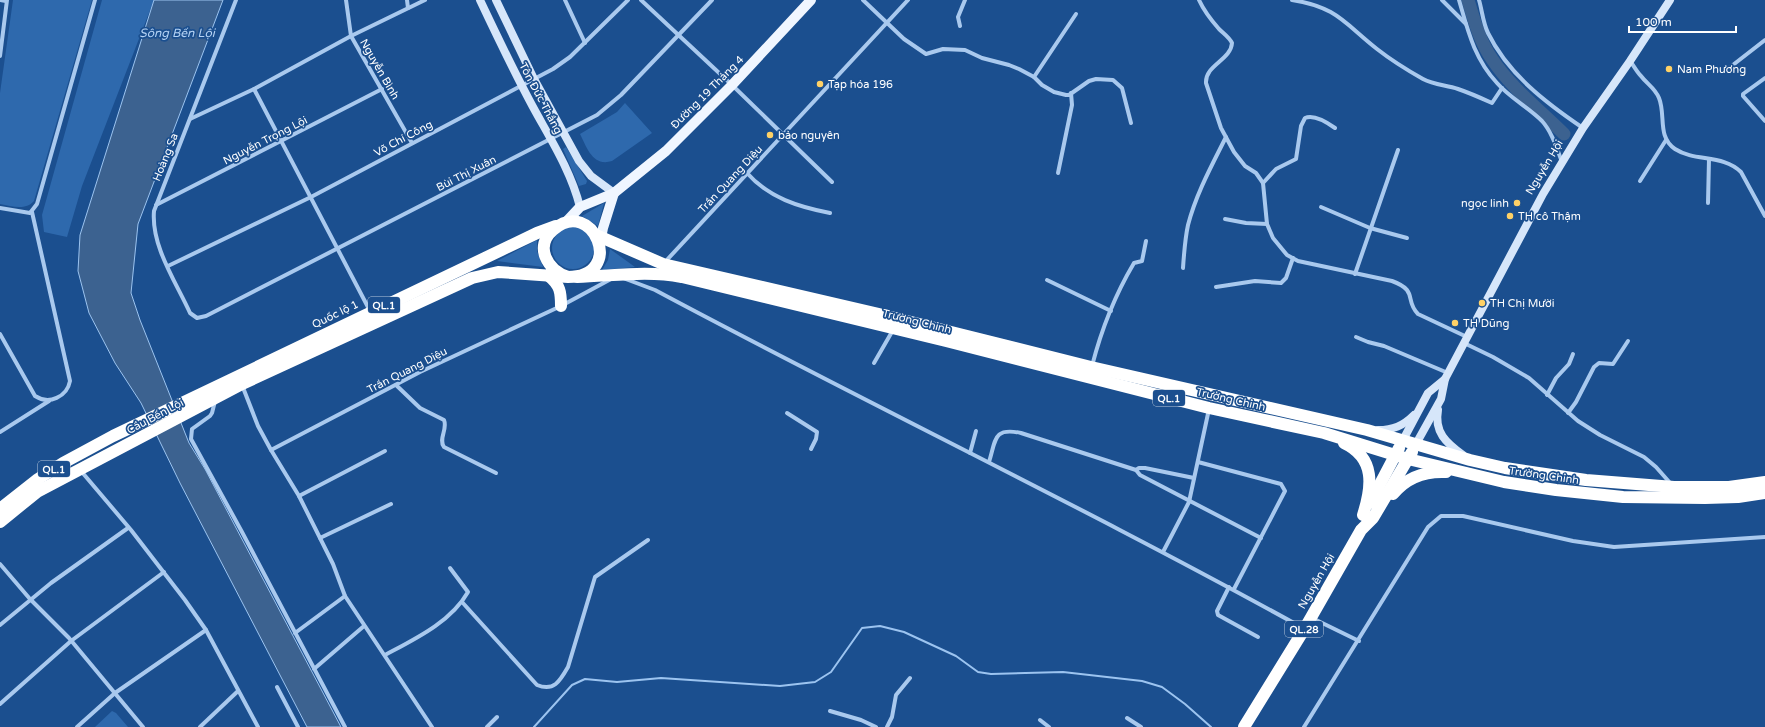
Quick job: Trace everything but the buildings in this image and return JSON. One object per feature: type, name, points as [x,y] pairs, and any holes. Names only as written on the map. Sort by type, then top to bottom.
[{"type":"highway","name":"QL.1","points":[[572,277],[558,274],[551,268],[545,255],[546,241],[550,232],[562,224],[575,222],[591,228],[599,239]]},
{"type":"highway","name":"Quốc lộ 1","points":[[214,393],[371,312],[537,233],[562,224]]},
{"type":"highway","name":"Trường Chinh","points":[[599,239],[663,264],[880,314],[1091,367],[1367,430],[1470,460],[1505,468],[1567,477],[1674,487],[1729,487],[1765,482]]},
{"type":"highway","points":[[572,277],[586,274],[596,264],[600,252],[599,239]]},
{"type":"highway","name":"QL.1","points":[[214,393],[242,384],[472,278],[498,272],[572,277]]},
{"type":"highway","name":"Trường Chinh","points":[[572,277],[617,276],[644,273],[676,276],[894,328],[1209,408],[1324,433],[1408,459],[1529,487],[1623,497],[1712,498],[1738,497],[1765,492]]},
{"type":"highway","points":[[549,276],[557,283],[561,294],[561,306]]},
{"type":"highway","name":"Cầu Bến Lội","points":[[0,509],[38,479],[63,463],[114,436],[214,393]]},
{"type":"highway","name":"Cầu Bến Lội","points":[[80,470],[214,393]]},
{"type":"highway","points":[[1324,433],[1352,447],[1366,462],[1369,471],[1368,517]]},
{"type":"highway","name":"Nguyễn Hội","points":[[1244,727],[1305,628],[1361,530],[1403,440]]},
{"type":"highway","name":"Nguyễn Hội","points":[[1368,517],[1408,459],[1416,444]]},
{"type":"highway","name":"QL.1","points":[[0,522],[37,492],[80,470]]},
{"type":"highway","points":[[1368,517],[1398,487],[1407,480],[1416,476],[1438,472],[1468,473]]},
{"type":"main road","name":"Đường 19 Tháng 4","points":[[562,224],[580,207],[614,193],[666,150],[732,85],[811,0]]},
{"type":"main road","points":[[599,239],[614,193]]},
{"type":"street","points":[[0,0],[6,0],[2,17],[0,56]]},
{"type":"street","points":[[0,432],[64,394],[70,381],[32,212],[37,204],[95,0]]},
{"type":"street","name":"Hoàng Sa","points":[[197,318],[190,313],[155,237],[154,220],[156,205],[236,0]]},
{"type":"street","name":"Nguyễn Bình","points":[[346,0],[351,36],[412,143]]},
{"type":"street","points":[[407,0],[408,8]]},
{"type":"street","points":[[190,119],[254,89],[351,36],[425,0]]},
{"type":"street","name":"Tôn Đức Thắng","points":[[480,0],[522,86],[569,172],[576,188],[580,207]]},
{"type":"street","name":"Tôn Đức Thắng","points":[[496,0],[534,78],[579,161],[591,176],[614,193]]},
{"type":"street","points":[[565,0],[585,44]]},
{"type":"street","name":"Võ Chí Công","points":[[168,266],[311,198],[412,143],[522,86],[570,57],[585,44],[628,0]]},
{"type":"street","points":[[641,0],[732,85],[832,182]]},
{"type":"street","name":"Bùi Thị Xuân","points":[[197,318],[206,316],[564,133],[605,108],[621,95],[712,0]]},
{"type":"street","points":[[863,0],[904,39],[926,54],[943,49],[965,50],[982,58],[1009,65],[1034,77],[1042,85],[1054,92],[1066,95],[1089,81],[1096,79],[1113,80],[1120,84],[1122,88],[1131,122]]},
{"type":"street","name":"Trần Quang Diệu","points":[[663,264],[908,0]]},
{"type":"street","points":[[960,26],[958,17],[965,0]]},
{"type":"street","points":[[1199,0],[1205,12],[1232,43],[1229,51],[1208,73],[1206,79],[1219,122],[1239,160],[1256,173],[1263,183],[1267,224],[1273,238],[1287,255],[1298,261],[1392,281],[1403,285],[1409,291],[1414,310],[1418,314],[1466,340],[1529,378],[1568,413],[1600,435],[1644,457],[1656,467],[1674,487]]},
{"type":"street","points":[[1292,0],[1318,6],[1337,15],[1379,51],[1424,79],[1437,85],[1457,89],[1492,103],[1502,88]]},
{"type":"street","points":[[1318,6],[1319,0]]},
{"type":"street","points":[[1442,0],[1466,24]]},
{"type":"street","points":[[1459,0],[1471,44],[1489,72],[1502,88],[1543,122],[1551,135],[1562,163]]},
{"type":"street","points":[[1479,0],[1488,32],[1505,60],[1525,82],[1559,112],[1583,128]]},
{"type":"street","name":"Nguyễn Hội","points":[[1416,444],[1441,399],[1447,376],[1543,194],[1583,128],[1630,61],[1670,0]]},
{"type":"street","points":[[1034,77],[1076,14]]},
{"type":"street","points":[[1729,68],[1765,40]]},
{"type":"street","points":[[1630,61],[1658,96],[1661,103],[1662,131],[1666,140],[1674,148],[1685,154],[1727,162],[1735,166],[1741,172],[1765,216]]},
{"type":"street","points":[[1765,78],[1743,94],[1743,96],[1765,121]]},
{"type":"street","points":[[254,89],[371,312]]},
{"type":"street","name":"Nguyễn Trọng Lội","points":[[156,205],[382,90]]},
{"type":"street","points":[[1058,173],[1072,105],[1071,93]]},
{"type":"street","points":[[1263,183],[1276,169],[1296,159],[1301,126],[1305,118],[1309,116],[1322,120],[1335,128]]},
{"type":"street","points":[[1183,268],[1185,240],[1192,211],[1197,196],[1226,137]]},
{"type":"street","points":[[1640,181],[1666,140]]},
{"type":"street","points":[[1355,274],[1398,150]]},
{"type":"street","points":[[1708,203],[1709,159]]},
{"type":"street","points":[[747,173],[754,181],[776,196],[807,208],[830,213]]},
{"type":"street","points":[[1321,207],[1370,228],[1408,238]]},
{"type":"street","points":[[0,208],[28,213],[32,212]]},
{"type":"street","points":[[1225,219],[1246,223],[1267,224]]},
{"type":"street","points":[[1091,367],[1111,311],[1131,268],[1135,262],[1142,261],[1146,241]]},
{"type":"street","points":[[1216,287],[1255,281],[1281,283],[1286,278],[1293,258]]},
{"type":"street","points":[[617,276],[655,290],[833,384],[1163,552],[1305,628]]},
{"type":"street","name":"Trần Quang Diệu","points":[[271,450],[396,385],[561,306],[617,276]]},
{"type":"street","points":[[1047,280],[1111,311]]},
{"type":"street","points":[[874,363],[894,328]]},
{"type":"street","points":[[0,334],[35,396],[41,400],[50,401]]},
{"type":"street","points":[[1356,337],[1384,346],[1447,376]]},
{"type":"street","points":[[1568,413],[1576,402],[1594,367],[1602,363],[1613,364],[1628,342]]},
{"type":"street","points":[[1547,394],[1556,378],[1569,364],[1573,354]]},
{"type":"street","name":"Nguyễn Hội","points":[[1403,440],[1428,393],[1447,376]]},
{"type":"street","points":[[242,384],[258,426],[299,496],[333,564],[345,596],[432,727]]},
{"type":"street","points":[[396,385],[420,408],[444,420],[445,425],[442,442],[444,447],[496,473]]},
{"type":"street","points":[[214,393],[212,413],[194,427],[191,432],[191,439],[345,727]]},
{"type":"street","points":[[1441,399],[1436,419],[1438,430],[1448,445],[1470,460]]},
{"type":"street","points":[[1163,552],[1189,502],[1209,408]]},
{"type":"street","points":[[1367,430],[1397,428],[1408,422],[1419,410]]},
{"type":"street","points":[[788,413],[817,432],[816,439],[811,449]]},
{"type":"street","points":[[970,453],[976,431]]},
{"type":"street","points":[[988,462],[997,437],[1000,433],[1007,431],[1021,433],[1136,470],[1139,468],[1145,468],[1194,478]]},
{"type":"street","points":[[299,496],[385,451]]},
{"type":"street","points":[[1198,462],[1281,484],[1284,487],[1284,495],[1234,590]]},
{"type":"street","points":[[80,470],[164,572],[206,630],[258,727]]},
{"type":"street","points":[[1136,470],[1140,476],[1261,538]]},
{"type":"street","points":[[320,538],[391,504]]},
{"type":"street","points":[[1304,727],[1359,641],[1428,527],[1441,516],[1463,516],[1573,541],[1614,547],[1765,537]]},
{"type":"street","points":[[0,625],[30,599],[128,528]]},
{"type":"street","points":[[462,602],[537,685],[545,688],[554,686],[568,667],[594,577],[648,540]]},
{"type":"street","points":[[0,564],[30,599],[71,640],[143,727]]},
{"type":"street","points":[[385,655],[420,636],[440,622],[462,602],[468,592],[450,568]]},
{"type":"street","points":[[0,704],[71,640],[164,572]]},
{"type":"street","points":[[1229,587],[1217,611],[1218,615],[1258,637]]},
{"type":"street","points":[[295,633],[345,596]]},
{"type":"street","points":[[1310,617],[1359,641]]},
{"type":"street","points":[[314,669],[364,626]]},
{"type":"street","points":[[77,727],[115,693],[206,630]]},
{"type":"street","points":[[887,727],[892,717],[896,695],[910,678]]},
{"type":"street","points":[[277,687],[298,727]]},
{"type":"street","points":[[200,727],[238,691]]},
{"type":"street","points":[[830,711],[861,720],[876,727]]},
{"type":"street","points":[[487,727],[497,717]]},
{"type":"street","points":[[1127,718],[1141,727]]},
{"type":"street","points":[[1040,720],[1049,727]]},
{"type":"shaded area","points":[[13,0],[92,0],[34,201],[27,206],[22,207],[0,204],[0,93]]},
{"type":"shaded area","points":[[102,0],[154,0],[82,186],[67,237],[44,232],[42,215]]},
{"type":"shaded area","points":[[625,103],[652,133],[612,161],[605,162],[595,159],[585,145],[580,134],[617,112]]},
{"type":"shaded area","points":[[566,147],[587,181],[586,184],[579,186],[563,149]]},
{"type":"shaded area","points":[[604,203],[598,226],[582,216]]},
{"type":"shaded area","points":[[573,227],[588,233],[594,248],[588,263],[573,269],[558,263],[552,248],[558,233]]},
{"type":"shaded area","points":[[537,240],[537,251],[543,267],[497,261]]},
{"type":"shaded area","points":[[610,249],[635,267],[602,270],[608,260]]},
{"type":"shaded area","points":[[112,711],[116,713],[128,727],[95,727]]},
{"type":"water","name":"Sông Bến Lội","points":[[154,0],[223,0],[138,224],[131,293],[140,320],[189,443],[205,469],[341,727],[307,727],[180,483],[141,403],[115,363],[89,313],[78,271],[80,235]]},
{"type":"waterway","points":[[1468,0],[1481,38],[1500,70],[1508,80],[1564,134]]},
{"type":"waterway","points":[[534,727],[572,685],[585,679],[617,682],[661,678],[780,686],[815,682],[831,672],[862,628],[880,626],[904,632],[956,656],[978,672],[991,674],[1063,672],[1142,681],[1162,687],[1185,704],[1211,727]]},
{"type":"place","name":"Nam Phương","points":[[1669,69]]},
{"type":"place","name":"Tạp hóa 196","points":[[820,84]]},
{"type":"place","name":"bảo nguyên","points":[[770,135]]},
{"type":"place","name":"ngọc linh","points":[[1517,203]]},
{"type":"place","name":"TH cô Thậm","points":[[1510,216]]},
{"type":"place","name":"TH Chị Mười","points":[[1482,303]]},
{"type":"place","name":"TH Dũng","points":[[1455,323]]}]
